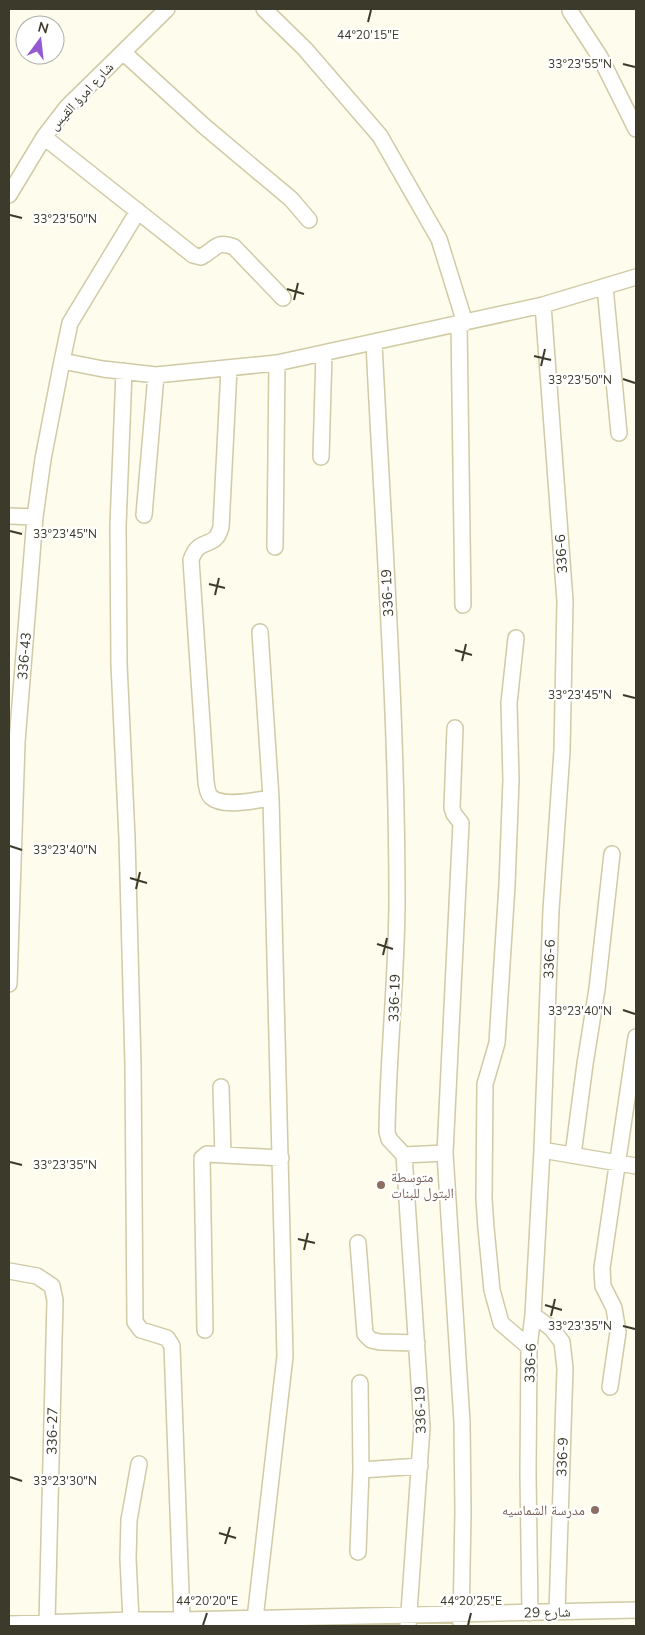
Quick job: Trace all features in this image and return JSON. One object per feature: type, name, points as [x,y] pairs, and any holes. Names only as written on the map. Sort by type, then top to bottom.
[{"type":"street","name":"شارع امرؤ القيس","points":[[9,195],[44,136],[67,107],[167,9]]},
{"type":"street","points":[[264,9],[305,49],[380,136],[439,239],[462,324],[463,605]]},
{"type":"street","points":[[570,10],[600,57],[636,129]]},
{"type":"street","points":[[123,52],[204,126],[291,199],[309,220]]},
{"type":"street","points":[[44,136],[193,255],[201,257],[217,245],[226,244],[234,247],[283,298]]},
{"type":"street","name":"336-43","points":[[9,984],[13,742],[35,517],[43,460],[70,323],[138,211]]},
{"type":"street","points":[[62,361],[124,372],[156,375],[277,363],[543,305],[636,277]]},
{"type":"street","points":[[605,286],[619,433]]},
{"type":"street","name":"336-6","points":[[524,1617],[529,1346],[533,1315],[552,910],[562,751],[565,601],[543,305]]},
{"type":"street","name":"336-19","points":[[374,343],[393,714],[397,898],[387,1132],[389,1139],[404,1155],[418,1343],[422,1427],[409,1621]]},
{"type":"street","points":[[321,458],[324,353]]},
{"type":"street","points":[[275,547],[277,363]]},
{"type":"street","points":[[229,369],[221,527],[219,536],[194,551],[191,560],[206,782],[208,793],[212,798],[227,803],[271,798]]},
{"type":"street","points":[[124,372],[118,526],[119,664],[127,838],[133,1064],[135,1322],[141,1330],[167,1338],[172,1346],[182,1620]]},
{"type":"street","points":[[144,516],[156,375]]},
{"type":"street","points":[[9,516],[35,517]]},
{"type":"street","points":[[255,1619],[285,1356],[271,798],[260,632]]},
{"type":"street","points":[[516,638],[509,704],[511,780],[505,924],[497,1043],[485,1084],[484,1199],[492,1290],[501,1323],[529,1346]]},
{"type":"street","points":[[455,728],[452,808],[461,823],[445,1153],[462,1422],[461,1620]]},
{"type":"street","points":[[573,1155],[597,989],[612,854]]},
{"type":"street","points":[[610,1387],[618,1332],[614,1308],[603,1286],[602,1268],[636,1037]]},
{"type":"street","points":[[221,1087],[223,1155]]},
{"type":"street","points":[[542,1150],[636,1166]]},
{"type":"street","points":[[404,1155],[445,1153]]},
{"type":"street","points":[[205,1330],[202,1158],[207,1154],[281,1158]]},
{"type":"street","points":[[358,1243],[365,1334],[371,1340],[380,1342],[418,1343]]},
{"type":"street","name":"336-27","points":[[9,1271],[37,1276],[52,1286],[55,1300],[41,1624]]},
{"type":"street","name":"336-9","points":[[533,1315],[551,1328],[562,1342],[564,1368],[553,1617]]},
{"type":"street","points":[[358,1552],[361,1470],[360,1383]]},
{"type":"street","points":[[131,1620],[128,1560],[129,1520],[139,1464]]},
{"type":"street","points":[[361,1470],[420,1466]]},
{"type":"street","name":"شارع 29","points":[[9,1624],[99,1624],[131,1620],[153,1623],[182,1620],[212,1623],[255,1619],[275,1622],[461,1620],[524,1617],[594,1619],[636,1610]]},
{"type":"place","name":"متوسطة البتول للبنات","points":[[381,1185]]},
{"type":"place","name":"مدرسة الشماسيه","points":[[595,1510]]}]
